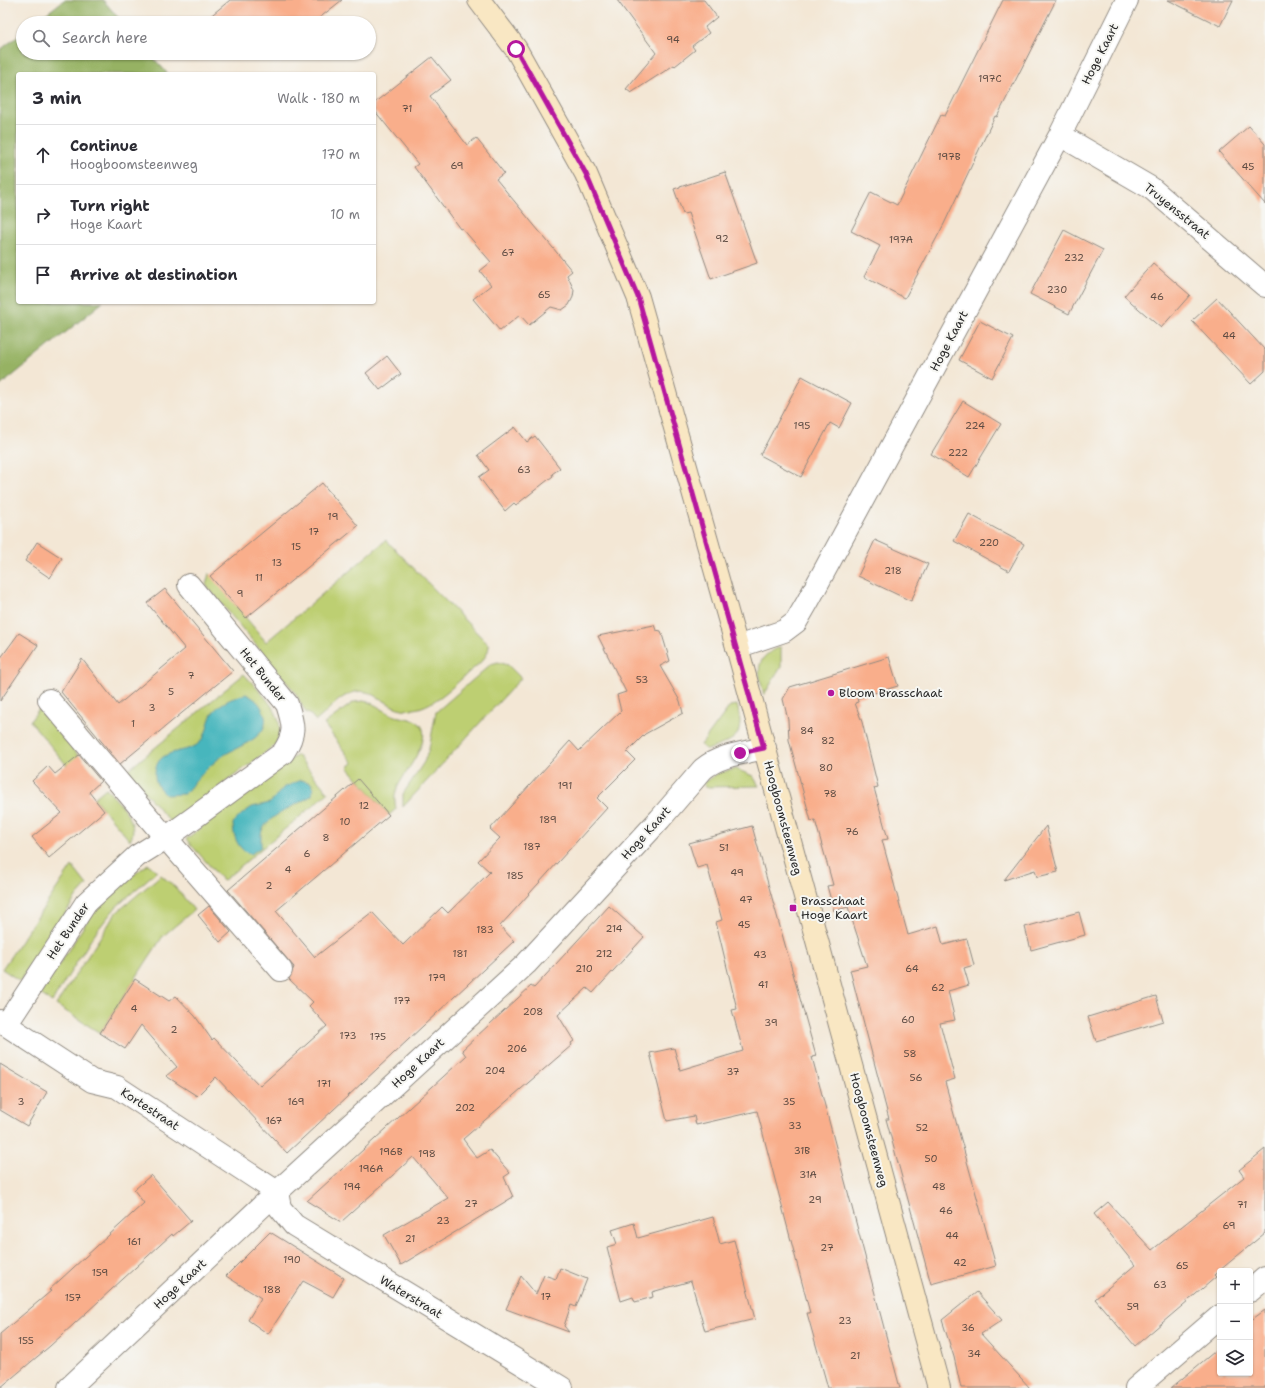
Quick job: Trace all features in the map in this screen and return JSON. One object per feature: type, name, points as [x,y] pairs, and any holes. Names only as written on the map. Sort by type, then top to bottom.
[{"type":"street","name":"Hoogboomsteenweg","points":[[479,0],[516,49],[586,174],[638,297],[737,647],[939,1388]]},
{"type":"street","name":"Hoge Kaart","points":[[737,647],[784,631],[796,622],[800,616],[1060,135],[1127,0]]},
{"type":"street","name":"Truyensstraat","points":[[1060,135],[1151,188],[1265,286]]},
{"type":"street","name":"Het Bunder","points":[[3,1023],[86,903],[133,860],[166,838],[283,753],[291,740],[294,725],[287,704],[190,586]]},
{"type":"street","points":[[49,700],[281,970]]},
{"type":"street","name":"Hoge Kaart","points":[[69,1388],[277,1192],[526,964],[660,819],[703,769],[711,762],[725,757],[764,748]]},
{"type":"street","name":"Kortestraat","points":[[3,1023],[92,1081],[117,1087],[277,1192]]},
{"type":"street","name":"Waterstraat","points":[[277,1192],[280,1208],[294,1225],[562,1388]]},
{"type":"street","points":[[1253,1288],[1265,1278]]},
{"type":"street","points":[[1136,1388],[1217,1319]]},
{"type":"green space","points":[[64,0],[103,0],[117,16],[43,16]]},
{"type":"green space","points":[[16,37],[16,60],[155,60],[166,72],[16,72],[16,304],[101,304],[0,386],[0,50]]},
{"type":"green space","points":[[386,540],[489,645],[487,654],[479,664],[441,697],[420,708],[409,710],[398,708],[371,694],[364,691],[359,691],[343,697],[316,721],[308,712],[306,713],[295,692],[206,585],[209,573],[266,642]]},
{"type":"green space","points":[[781,647],[781,667],[764,695],[759,672],[760,666],[766,655]]},
{"type":"green space","points":[[498,662],[508,665],[521,678],[403,807],[403,794],[424,762],[429,749],[436,712],[491,664]]},
{"type":"green space","points":[[244,674],[266,698],[272,707],[280,726],[279,736],[274,746],[171,823],[127,771]]},
{"type":"green space","points":[[363,701],[371,703],[393,715],[414,720],[420,724],[423,731],[423,739],[420,748],[396,791],[396,809],[389,815],[348,767],[353,763],[324,724],[354,702]]},
{"type":"green space","points":[[737,705],[740,725],[736,736],[731,740],[707,750],[701,745],[730,706]]},
{"type":"green space","points":[[39,709],[100,781],[88,791],[30,721]]},
{"type":"green space","points":[[297,755],[328,793],[223,881],[186,839]]},
{"type":"green space","points":[[736,769],[753,776],[759,786],[705,787],[704,783],[718,773]]},
{"type":"green space","points":[[106,788],[130,819],[133,834],[130,841],[94,798]]},
{"type":"green space","points":[[148,864],[157,871],[116,907],[95,933],[52,1002],[40,994],[97,906],[114,890]]},
{"type":"green space","points":[[72,866],[87,885],[77,896],[20,981],[2,969]]},
{"type":"green space","points":[[161,875],[176,888],[194,910],[163,936],[100,1033],[56,1005],[116,913]]},
{"type":"water","points":[[246,694],[259,704],[264,713],[265,722],[263,729],[252,740],[216,761],[184,794],[166,795],[159,788],[155,779],[157,764],[166,755],[186,750],[198,744],[203,738],[210,718],[215,710],[227,701]]},
{"type":"water","points":[[301,780],[311,783],[313,787],[312,795],[283,811],[269,821],[261,834],[261,847],[251,854],[243,850],[235,838],[233,823],[252,807],[270,803],[283,788]]},
{"type":"building","points":[[230,0],[342,0],[322,16],[211,16]]},
{"type":"building","points":[[617,0],[704,0],[717,17],[705,27],[709,33],[692,46],[695,50],[675,66],[674,65],[631,93],[626,89],[656,53]]},
{"type":"building","points":[[1003,0],[1056,0],[997,117],[995,116],[944,224],[905,298],[864,277],[880,246],[851,231],[871,192],[897,205],[941,115],[945,116]]},
{"type":"building","points":[[1168,0],[1233,0],[1220,26]]},
{"type":"building","points":[[432,57],[451,80],[430,96],[467,145],[476,138],[504,173],[496,179],[572,271],[567,275],[574,290],[573,297],[569,305],[562,310],[551,307],[529,325],[520,315],[500,331],[473,299],[491,285],[480,271],[491,262],[462,228],[460,229],[414,167],[418,164],[376,112],[376,101]]},
{"type":"building","points":[[1249,126],[1265,144],[1265,204],[1219,152]]},
{"type":"building","points":[[725,172],[757,263],[711,279],[688,213],[683,214],[674,189]]},
{"type":"building","points":[[1064,230],[1103,250],[1069,314],[1030,294]]},
{"type":"building","points":[[1153,263],[1190,295],[1161,328],[1124,296]]},
{"type":"building","points":[[1217,298],[1265,350],[1265,371],[1251,384],[1192,321]]},
{"type":"building","points":[[980,321],[1013,338],[992,378],[959,360]]},
{"type":"building","points":[[387,356],[401,374],[380,390],[366,373]]},
{"type":"building","points":[[802,376],[852,403],[839,428],[830,423],[801,477],[760,455]]},
{"type":"building","points":[[963,401],[1001,424],[969,477],[931,454]]},
{"type":"building","points":[[515,427],[527,442],[535,436],[560,468],[552,474],[553,476],[516,505],[514,503],[505,511],[479,477],[489,470],[478,455]]},
{"type":"building","points":[[322,483],[358,526],[246,618],[210,576]]},
{"type":"building","points":[[969,514],[1024,544],[1009,571],[954,541]]},
{"type":"building","points":[[875,540],[928,564],[911,601],[858,576]]},
{"type":"building","points":[[37,542],[62,558],[50,578],[25,561]]},
{"type":"building","points":[[165,589],[233,671],[120,764],[61,692],[82,659],[118,705],[185,649],[147,603]]},
{"type":"building","points":[[654,625],[656,630],[661,631],[670,661],[660,666],[680,701],[683,713],[645,734],[627,752],[635,760],[597,798],[607,808],[500,926],[514,941],[287,1153],[216,1077],[197,1096],[166,1076],[177,1067],[141,1025],[125,1049],[100,1033],[135,979],[169,1001],[176,996],[195,1016],[212,1040],[214,1038],[260,1086],[327,1026],[309,1006],[313,1002],[289,979],[294,967],[228,890],[358,779],[389,815],[276,911],[315,957],[372,912],[403,945],[442,907],[448,913],[490,872],[478,861],[500,838],[490,829],[570,741],[579,751],[621,711],[617,695],[626,692],[598,636]]},
{"type":"building","points":[[19,633],[38,645],[0,701],[0,659]]},
{"type":"building","points":[[889,657],[898,686],[857,698],[858,702],[855,703],[862,722],[878,787],[874,788],[888,839],[882,840],[908,935],[938,926],[943,945],[967,939],[974,965],[964,968],[969,985],[948,991],[955,1020],[940,1023],[955,1079],[945,1082],[996,1266],[931,1284],[886,1119],[889,1119],[850,970],[867,966],[848,907],[834,911],[827,886],[833,885],[815,820],[811,821],[789,740],[788,720],[783,699],[790,687]]},
{"type":"building","points":[[79,755],[101,781],[89,792],[104,811],[49,858],[32,837],[62,813],[32,781],[48,766],[55,774]]},
{"type":"building","points":[[752,826],[816,1056],[812,1057],[900,1388],[828,1388],[807,1313],[810,1313],[757,1111],[696,1125],[694,1116],[667,1121],[650,1053],[674,1048],[680,1070],[743,1051],[732,1010],[737,1009],[716,922],[722,920],[707,865],[697,868],[689,843]]},
{"type":"building","points":[[1046,826],[1058,872],[1037,877],[1035,870],[1004,880]]},
{"type":"building","points":[[209,906],[231,932],[220,942],[198,915]]},
{"type":"building","points":[[609,906],[644,937],[593,993],[587,988],[558,1015],[574,1041],[571,1043],[572,1045],[463,1139],[477,1158],[490,1150],[510,1173],[504,1177],[513,1197],[401,1265],[384,1235],[448,1198],[413,1157],[341,1222],[307,1201],[466,1056],[462,1050],[531,986],[534,988]]},
{"type":"building","points":[[1079,912],[1085,935],[1031,950],[1025,927]]},
{"type":"building","points":[[1156,996],[1163,1021],[1096,1041],[1088,1017]]},
{"type":"building","points":[[0,1064],[47,1092],[27,1126],[0,1110]]},
{"type":"building","points":[[1265,1149],[1265,1233],[1222,1268],[1217,1268],[1217,1273],[1214,1275],[1216,1277],[1135,1346],[1095,1299],[1135,1265],[1094,1214],[1108,1202],[1152,1250],[1244,1177],[1239,1170]]},
{"type":"building","points":[[151,1175],[191,1221],[173,1236],[172,1234],[50,1346],[0,1388],[0,1334],[51,1291],[49,1290],[144,1203],[134,1190]]},
{"type":"building","points":[[713,1217],[720,1244],[734,1240],[755,1319],[705,1331],[691,1281],[652,1292],[653,1297],[635,1302],[633,1297],[621,1301],[607,1247],[617,1244],[612,1230],[634,1223],[638,1238]]},
{"type":"building","points":[[270,1232],[344,1278],[333,1297],[303,1281],[268,1334],[248,1320],[261,1298],[226,1276]]},
{"type":"building","points":[[560,1268],[587,1279],[576,1307],[571,1305],[564,1326],[569,1332],[506,1309],[521,1276],[536,1294],[544,1275],[556,1279]]},
{"type":"building","points":[[977,1292],[1002,1320],[981,1334],[1030,1388],[961,1388],[954,1357],[942,1320]]},
{"type":"building","points":[[1265,1310],[1265,1388],[1171,1388],[1217,1350],[1217,1376],[1253,1376],[1253,1319]]},
{"type":"place","name":"Bloom Brasschaat","points":[[831,693]]},
{"type":"place","name":"Brasschaat Hoge Kaart","points":[[793,908]]},
{"type":"route","points":[[516,49],[586,174],[638,297],[764,748],[740,753]]}]
